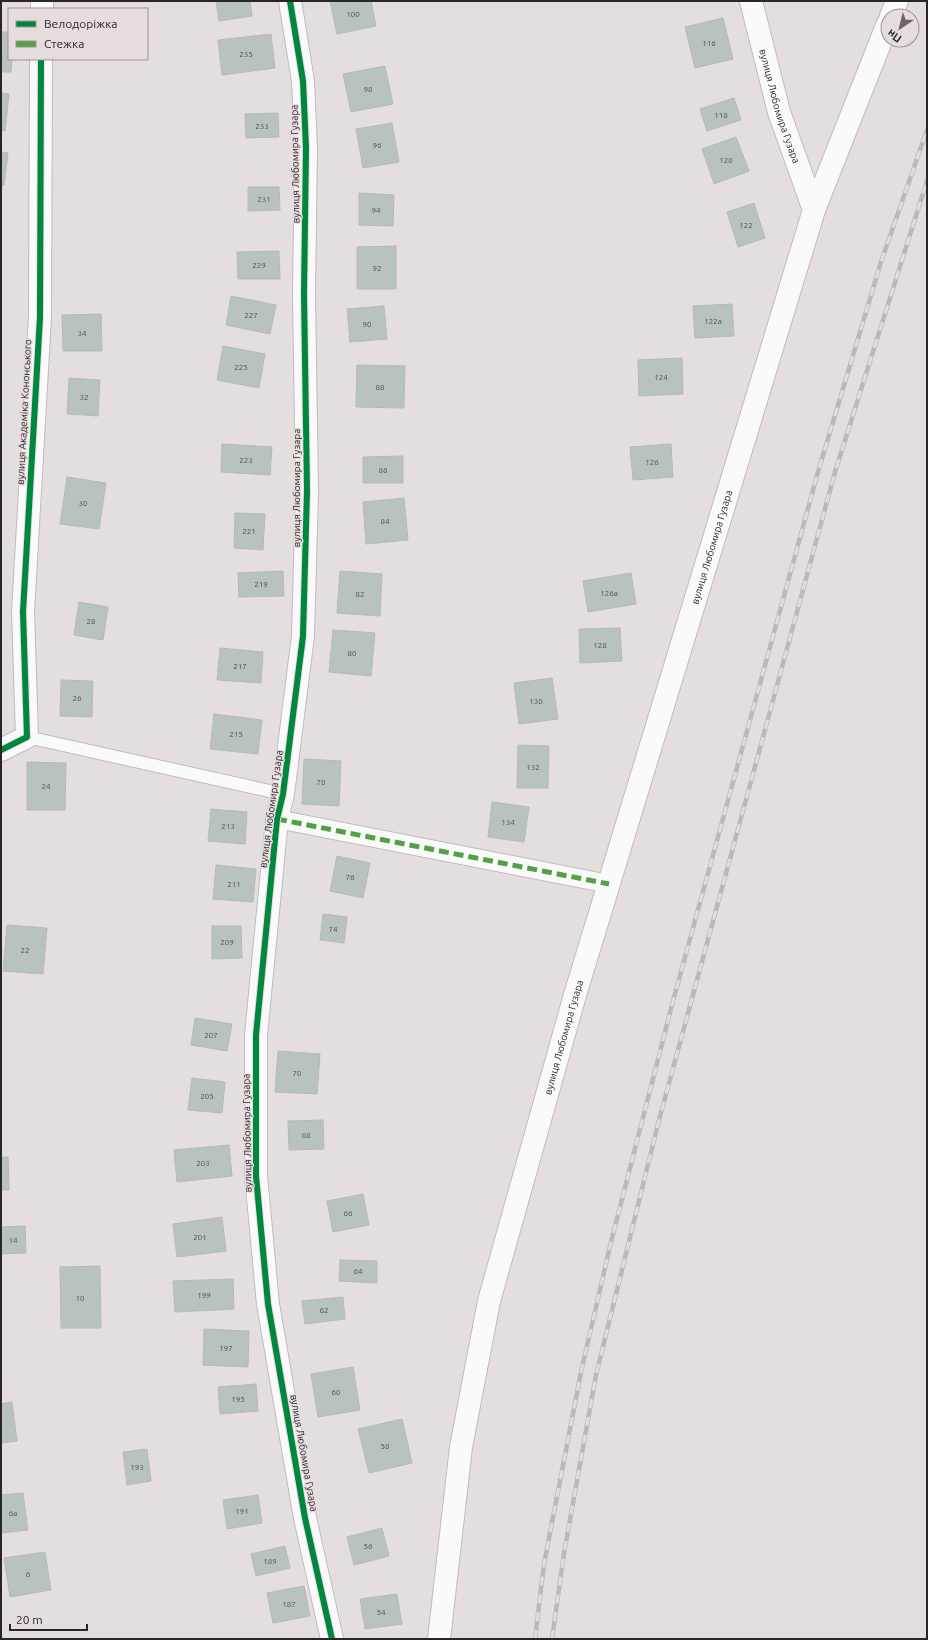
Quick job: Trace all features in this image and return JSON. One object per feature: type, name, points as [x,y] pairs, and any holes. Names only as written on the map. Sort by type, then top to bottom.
[{"type":"street","name":"вулиця Любомира Гузара","points":[[290,1],[303,81],[306,148],[304,294],[307,491],[303,636],[283,794],[277,819],[256,1036],[256,1176],[268,1304],[305,1518],[332,1639]]},
{"type":"street","name":"вулиця Любомира Гузара","points":[[751,1],[779,112],[814,210]]},
{"type":"street","name":"вулиця Любомира Гузара","points":[[439,1639],[461,1447],[489,1301],[575,995],[608,884],[814,210],[880,43]]},
{"type":"street","name":"вулиця Академіка Кононського","points":[[27,737],[23,612],[40,317],[41,60]]},
{"type":"street","points":[[1,750],[27,737]]},
{"type":"street","name":"вулиця Любомира Гузара","points":[[277,819],[608,884]]},
{"type":"lane","points":[[27,737],[283,794]]},
{"type":"building","points":[[216,1],[250,1],[252,16],[219,21]]},
{"type":"building","points":[[330,1],[371,1],[376,26],[337,34]]},
{"type":"building","points":[[723,18],[733,59],[695,68],[685,27]]},
{"type":"building","points":[[1,32],[8,32],[8,60],[12,60],[11,72],[1,72]]},
{"type":"building","points":[[271,34],[275,68],[222,75],[218,40]]},
{"type":"building","points":[[385,66],[393,104],[351,112],[343,74]]},
{"type":"building","points":[[1,93],[9,94],[5,131],[1,130]]},
{"type":"building","points":[[734,98],[741,120],[707,131],[700,109]]},
{"type":"building","points":[[278,113],[279,137],[246,138],[245,114]]},
{"type":"building","points":[[392,123],[399,162],[363,168],[356,129]]},
{"type":"building","points":[[736,137],[749,171],[714,184],[702,149]]},
{"type":"building","points":[[1,152],[8,153],[4,185],[1,185]]},
{"type":"building","points":[[248,187],[279,187],[280,210],[248,211]]},
{"type":"building","points":[[359,193],[394,195],[393,226],[359,225]]},
{"type":"building","points":[[754,203],[765,238],[738,247],[727,212]]},
{"type":"building","points":[[396,246],[396,289],[357,289],[357,247]]},
{"type":"building","points":[[279,251],[280,279],[238,279],[237,252]]},
{"type":"building","points":[[231,296],[276,305],[270,334],[226,325]]},
{"type":"building","points":[[732,304],[734,336],[695,338],[693,306]]},
{"type":"building","points":[[384,306],[387,339],[350,342],[347,309]]},
{"type":"building","points":[[101,314],[102,351],[63,351],[62,315]]},
{"type":"building","points":[[223,346],[265,354],[259,388],[217,380]]},
{"type":"building","points":[[682,358],[683,394],[639,396],[638,360]]},
{"type":"building","points":[[357,365],[405,366],[404,408],[356,407]]},
{"type":"building","points":[[69,378],[100,380],[98,416],[67,414]]},
{"type":"building","points":[[222,444],[272,447],[270,475],[221,472]]},
{"type":"building","points":[[671,444],[673,477],[633,480],[630,447]]},
{"type":"building","points":[[403,456],[403,483],[363,483],[363,457]]},
{"type":"building","points":[[67,477],[106,483],[99,529],[60,524]]},
{"type":"building","points":[[404,498],[408,540],[366,544],[363,502]]},
{"type":"building","points":[[235,513],[265,514],[263,550],[234,548]]},
{"type":"building","points":[[283,571],[284,596],[239,597],[238,573]]},
{"type":"building","points":[[340,571],[382,574],[380,616],[337,613]]},
{"type":"building","points":[[631,573],[636,604],[588,612],[583,581]]},
{"type":"building","points":[[79,602],[108,607],[103,640],[74,635]]},
{"type":"building","points":[[620,628],[622,661],[580,663],[579,629]]},
{"type":"building","points":[[333,630],[375,633],[371,676],[329,672]]},
{"type":"building","points":[[220,648],[263,652],[261,683],[217,680]]},
{"type":"building","points":[[552,678],[558,719],[519,724],[514,683]]},
{"type":"building","points":[[61,680],[93,681],[92,717],[60,716]]},
{"type":"building","points":[[214,714],[262,720],[258,754],[210,749]]},
{"type":"building","points":[[518,745],[549,746],[548,788],[517,788]]},
{"type":"building","points":[[304,759],[341,761],[339,806],[302,804]]},
{"type":"building","points":[[27,762],[66,763],[65,810],[27,810]]},
{"type":"building","points":[[492,802],[529,807],[524,842],[488,837]]},
{"type":"building","points":[[211,809],[247,812],[245,844],[208,841]]},
{"type":"building","points":[[337,856],[370,863],[363,898],[330,891]]},
{"type":"building","points":[[216,865],[256,869],[253,902],[213,899]]},
{"type":"building","points":[[323,914],[347,917],[344,943],[320,940]]},
{"type":"building","points":[[7,925],[47,928],[43,974],[3,971]]},
{"type":"building","points":[[212,926],[241,926],[242,958],[212,959]]},
{"type":"building","points":[[195,1018],[232,1024],[227,1051],[191,1045]]},
{"type":"building","points":[[278,1051],[320,1054],[317,1094],[275,1092]]},
{"type":"building","points":[[192,1078],[225,1082],[222,1113],[188,1110]]},
{"type":"building","points":[[323,1120],[324,1149],[289,1150],[288,1121]]},
{"type":"building","points":[[229,1145],[232,1176],[177,1182],[174,1150]]},
{"type":"building","points":[[1,1157],[8,1157],[9,1190],[1,1190]]},
{"type":"building","points":[[363,1194],[369,1225],[333,1232],[327,1201]]},
{"type":"building","points":[[222,1217],[226,1251],[177,1257],[173,1224]]},
{"type":"building","points":[[25,1226],[26,1253],[1,1254],[1,1227]]},
{"type":"building","points":[[340,1260],[377,1261],[377,1283],[339,1281]]},
{"type":"building","points":[[100,1266],[101,1328],[61,1328],[60,1267]]},
{"type":"building","points":[[233,1279],[234,1309],[175,1312],[173,1281]]},
{"type":"building","points":[[343,1297],[345,1319],[305,1324],[302,1301]]},
{"type":"building","points":[[204,1329],[249,1331],[248,1367],[203,1365]]},
{"type":"building","points":[[353,1367],[360,1410],[318,1417],[311,1374]]},
{"type":"building","points":[[256,1384],[258,1411],[220,1414],[218,1387]]},
{"type":"building","points":[[12,1402],[17,1441],[1,1443],[1,1404]]},
{"type":"building","points":[[402,1419],[412,1463],[369,1473],[358,1429]]},
{"type":"building","points":[[147,1449],[151,1481],[127,1485],[123,1452]]},
{"type":"building","points":[[23,1493],[28,1530],[1,1533],[1,1495]]},
{"type":"building","points":[[258,1495],[262,1523],[227,1529],[223,1500]]},
{"type":"building","points":[[382,1528],[389,1556],[354,1565],[347,1537]]},
{"type":"building","points":[[285,1546],[290,1568],[256,1576],[251,1554]]},
{"type":"building","points":[[45,1552],[51,1590],[10,1597],[4,1558]]},
{"type":"building","points":[[304,1586],[310,1616],[273,1623],[267,1593]]},
{"type":"building","points":[[397,1594],[402,1624],[365,1629],[360,1599]]},
{"type":"railway","points":[[535,1639],[544,1564],[581,1372],[611,1242],[673,1001],[818,472],[881,262],[927,130]]},
{"type":"railway","points":[[552,1639],[564,1553],[596,1375],[659,1120],[835,472],[927,181]]},
{"type":"marked path","points":[[277,819],[609,884]]},
{"type":"cycle path","points":[[290,1],[303,81],[306,148],[304,294],[307,491],[303,636],[283,794],[277,819],[256,1035],[256,1176],[268,1304],[305,1518],[332,1639]]},
{"type":"cycle path","points":[[1,750],[27,737],[23,612],[40,317],[41,60]]}]
